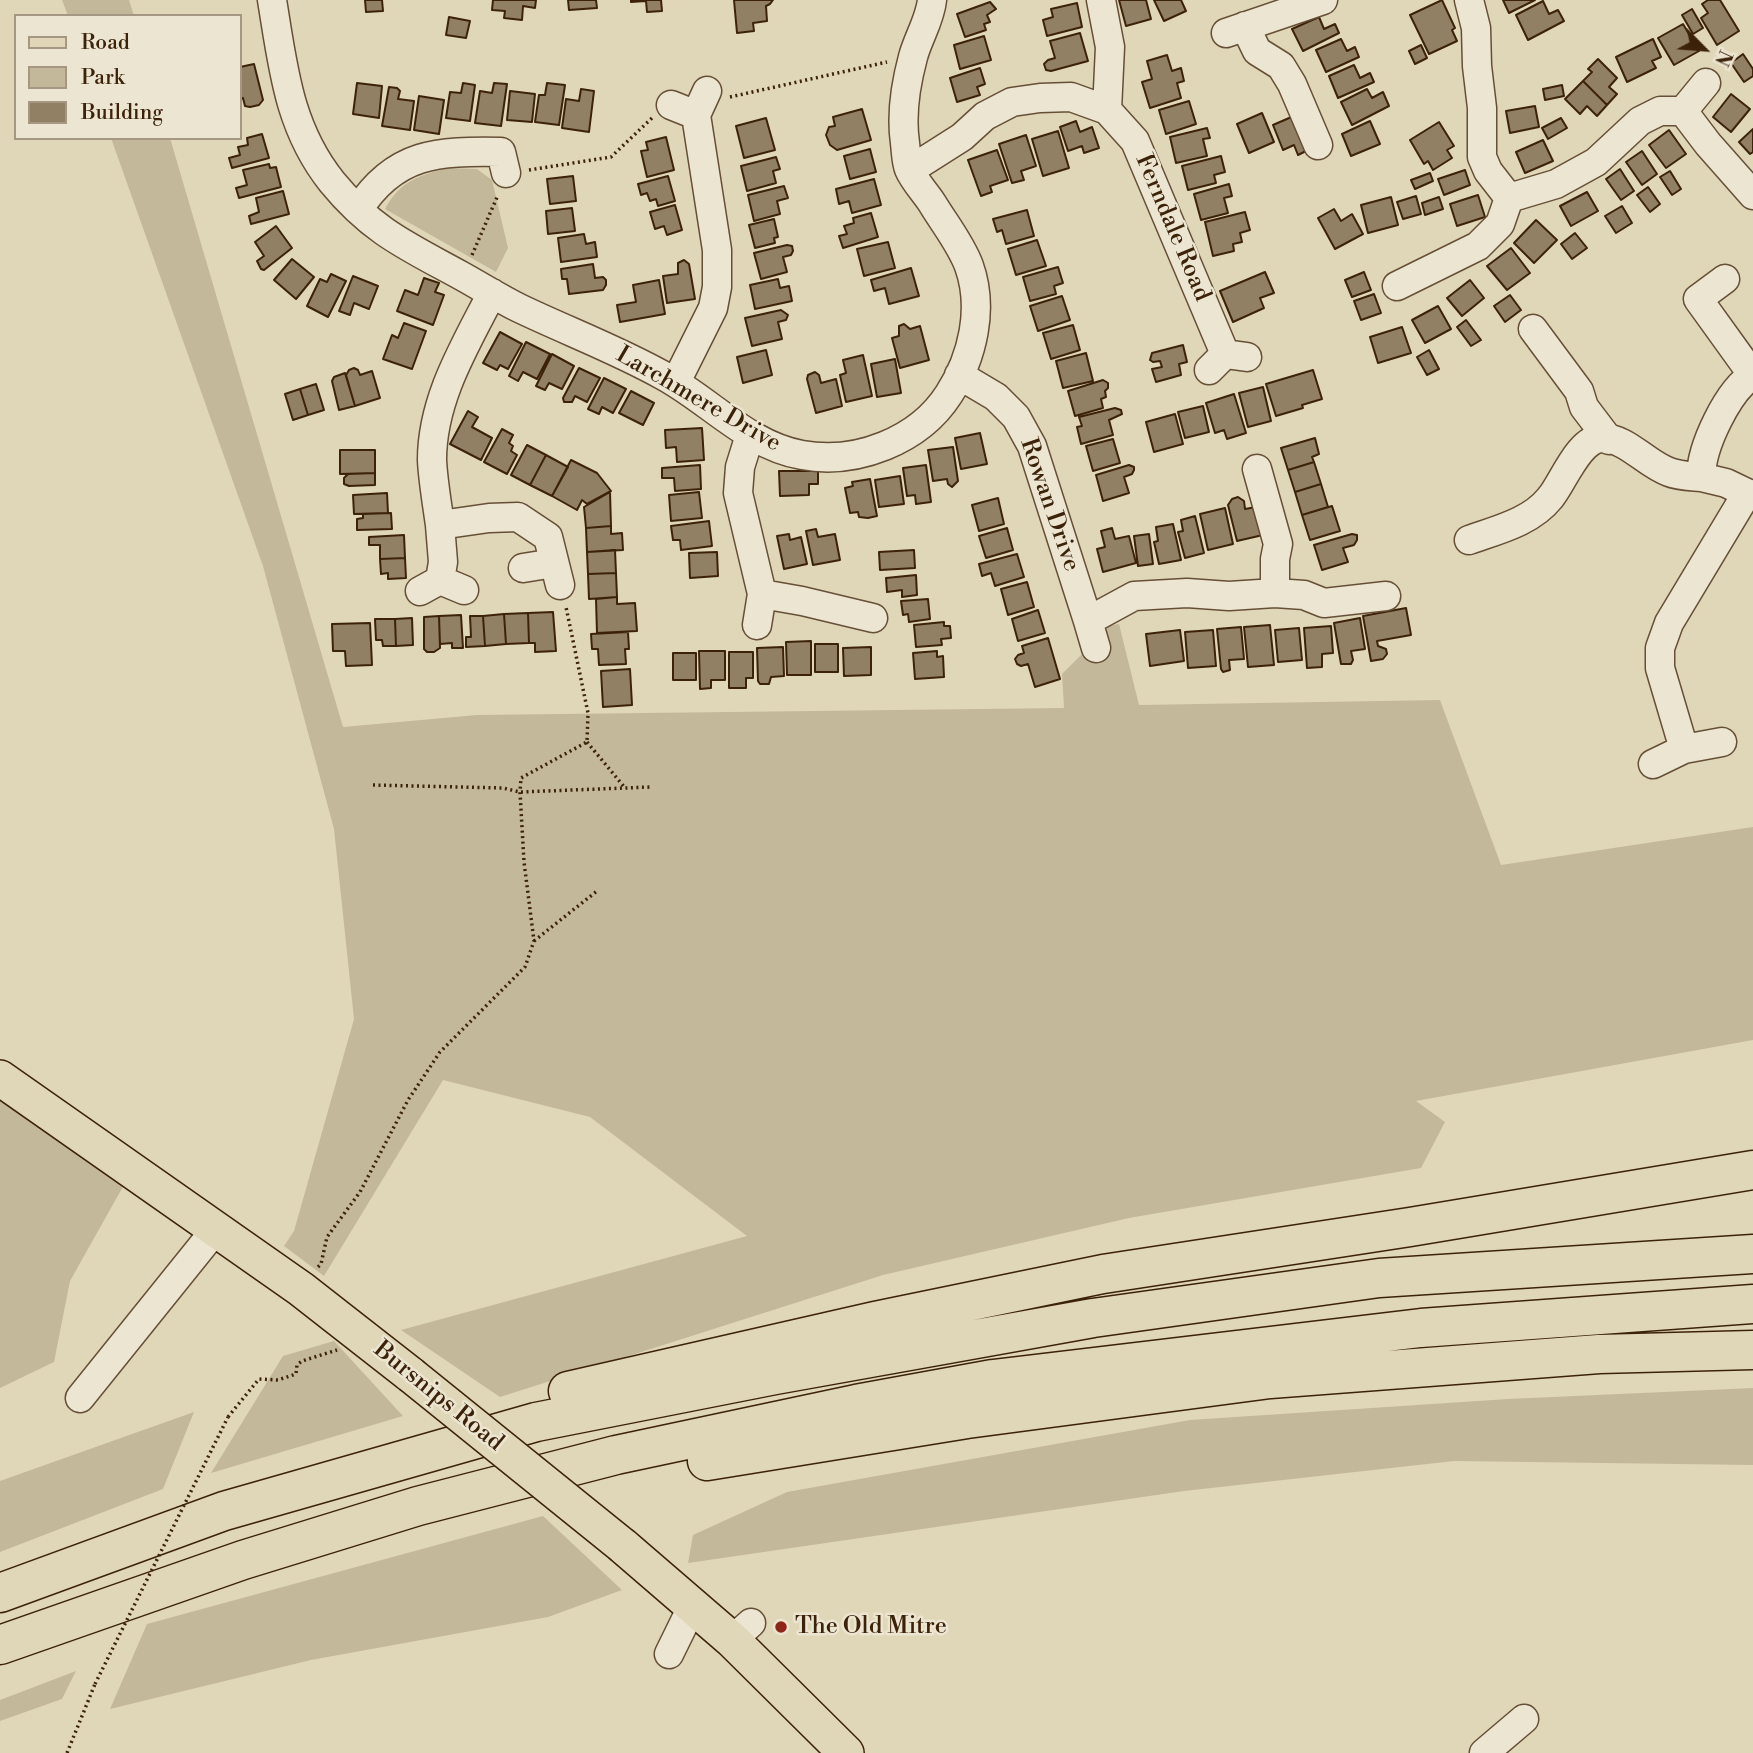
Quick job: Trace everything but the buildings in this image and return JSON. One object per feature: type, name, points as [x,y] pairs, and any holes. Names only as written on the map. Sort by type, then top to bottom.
[{"type":"highway","points":[[306,1489],[374,1445],[512,1404],[714,1356],[1103,1274],[1753,1170]]},
{"type":"highway","points":[[1093,1318],[1207,1276],[1626,1206],[1685,1182]]},
{"type":"highway","points":[[0,1593],[224,1511],[536,1422],[775,1375],[1093,1318],[1379,1278],[1753,1254]]},
{"type":"highway","points":[[0,1645],[243,1560],[418,1506],[616,1455],[856,1404],[993,1379],[1231,1349],[1465,1324],[1753,1304]]},
{"type":"highway","points":[[1465,1324],[1527,1338],[1710,1331],[1753,1333]]},
{"type":"highway","points":[[418,1506],[498,1504],[697,1462],[1101,1399],[1270,1378],[1599,1354],[1753,1350]]},
{"type":"main road","name":"Bursnips Road","points":[[0,1078],[301,1289],[624,1546],[693,1605],[741,1631],[846,1753]]},
{"type":"street","name":"Larchmere Drive","points":[[272,0],[290,104],[304,139],[330,179],[381,231],[492,293],[676,382],[750,435],[770,446],[803,456],[850,456],[872,451],[897,440],[927,419],[948,396],[959,375],[976,326],[976,296],[968,265],[910,170],[904,138],[905,101],[913,57],[932,0]]},
{"type":"street","points":[[1101,0],[1110,47],[1107,110]]},
{"type":"street","points":[[1318,145],[1292,84],[1281,66],[1230,32],[1323,0]]},
{"type":"street","points":[[1469,0],[1476,29],[1482,108],[1482,157],[1488,171],[1509,198]]},
{"type":"street","points":[[1683,111],[1706,83]]},
{"type":"street","name":"Ferndale Road","points":[[910,170],[962,137],[985,116],[1012,102],[1071,97],[1107,110],[1135,141],[1227,360]]},
{"type":"street","points":[[676,382],[713,309],[717,287],[717,250],[691,104]]},
{"type":"street","points":[[1509,198],[1556,184],[1596,162],[1640,121],[1660,111],[1683,111]]},
{"type":"street","points":[[1683,111],[1753,195]]},
{"type":"street","points":[[358,210],[372,189],[389,174],[426,156],[444,152],[501,152],[506,173]]},
{"type":"street","points":[[1397,286],[1478,246],[1500,223],[1509,198]]},
{"type":"street","points":[[1701,477],[1703,452],[1709,436],[1736,393],[1752,375],[1731,345],[1688,306],[1725,279]]},
{"type":"street","points":[[441,587],[443,562],[432,460],[439,404],[450,376],[492,293]]},
{"type":"street","points":[[1533,328],[1580,391],[1584,407],[1609,440]]},
{"type":"street","name":"Rowan Drive","points":[[959,375],[996,397],[1016,417],[1032,446],[1096,648]]},
{"type":"street","points":[[750,435],[740,467],[738,493],[762,594],[757,625]]},
{"type":"street","points":[[1469,540],[1526,519],[1541,508],[1552,497],[1586,445],[1599,438],[1628,448],[1671,473],[1726,483],[1750,494],[1669,623],[1660,648],[1660,668],[1684,749]]},
{"type":"street","points":[[1258,469],[1278,544],[1275,593]]},
{"type":"street","points":[[440,524],[489,517],[518,517],[548,537],[557,574],[523,568]]},
{"type":"street","points":[[1088,621],[1134,596],[1275,593],[1304,595],[1324,603],[1387,596]]},
{"type":"street","points":[[762,594],[873,618]]},
{"type":"street","points":[[1653,765],[1684,749],[1722,742]]},
{"type":"street","points":[[80,1398],[216,1229]]},
{"type":"street","points":[[669,1654],[693,1605]]},
{"type":"street","points":[[1484,1753],[1524,1719]]},
{"type":"path","points":[[462,276],[506,173],[611,156],[658,112],[913,57]]},
{"type":"path","points":[[557,574],[588,713],[587,742],[625,788]]},
{"type":"path","points":[[312,1273],[321,1264],[327,1237],[360,1192],[408,1100],[440,1052],[524,967],[534,941],[524,862],[521,778],[587,742]]},
{"type":"path","points":[[373,785],[503,788],[520,792],[651,787]]},
{"type":"path","points":[[534,941],[597,891]]},
{"type":"path","points":[[67,1753],[95,1684],[228,1417],[259,1379],[278,1380],[296,1374],[297,1366],[302,1361],[345,1348]]},
{"type":"green space","points":[[62,0],[129,0],[133,14],[67,14]]},
{"type":"green space","points":[[112,140],[171,140],[343,727],[477,715],[1064,708],[1062,674],[1082,654],[1109,646],[1106,626],[1119,624],[1139,705],[1440,700],[1501,865],[1753,827],[1753,1040],[1416,1101],[1445,1122],[1421,1168],[1129,1218],[883,1275],[500,1397],[401,1330],[747,1236],[590,1117],[443,1080],[324,1276],[284,1246],[294,1231],[354,1019],[334,829],[263,566]]},
{"type":"green space","points":[[449,168],[477,169],[492,180],[508,248],[496,272],[385,209],[397,192],[411,181]]},
{"type":"green space","points":[[0,1093],[125,1183],[70,1281],[54,1362],[0,1388]]},
{"type":"green space","points":[[334,1341],[403,1416],[211,1473],[283,1356]]},
{"type":"green space","points":[[1753,1388],[1753,1465],[1454,1461],[1184,1491],[688,1563],[693,1535],[787,1492],[1190,1420],[1508,1399]]},
{"type":"green space","points":[[194,1412],[163,1489],[0,1552],[0,1481]]},
{"type":"green space","points":[[543,1516],[622,1590],[548,1617],[311,1660],[110,1709],[147,1624]]},
{"type":"green space","points":[[76,1671],[62,1699],[0,1721],[0,1700]]},
{"type":"place","name":"The Old Mitre","points":[[781,1627]]}]
